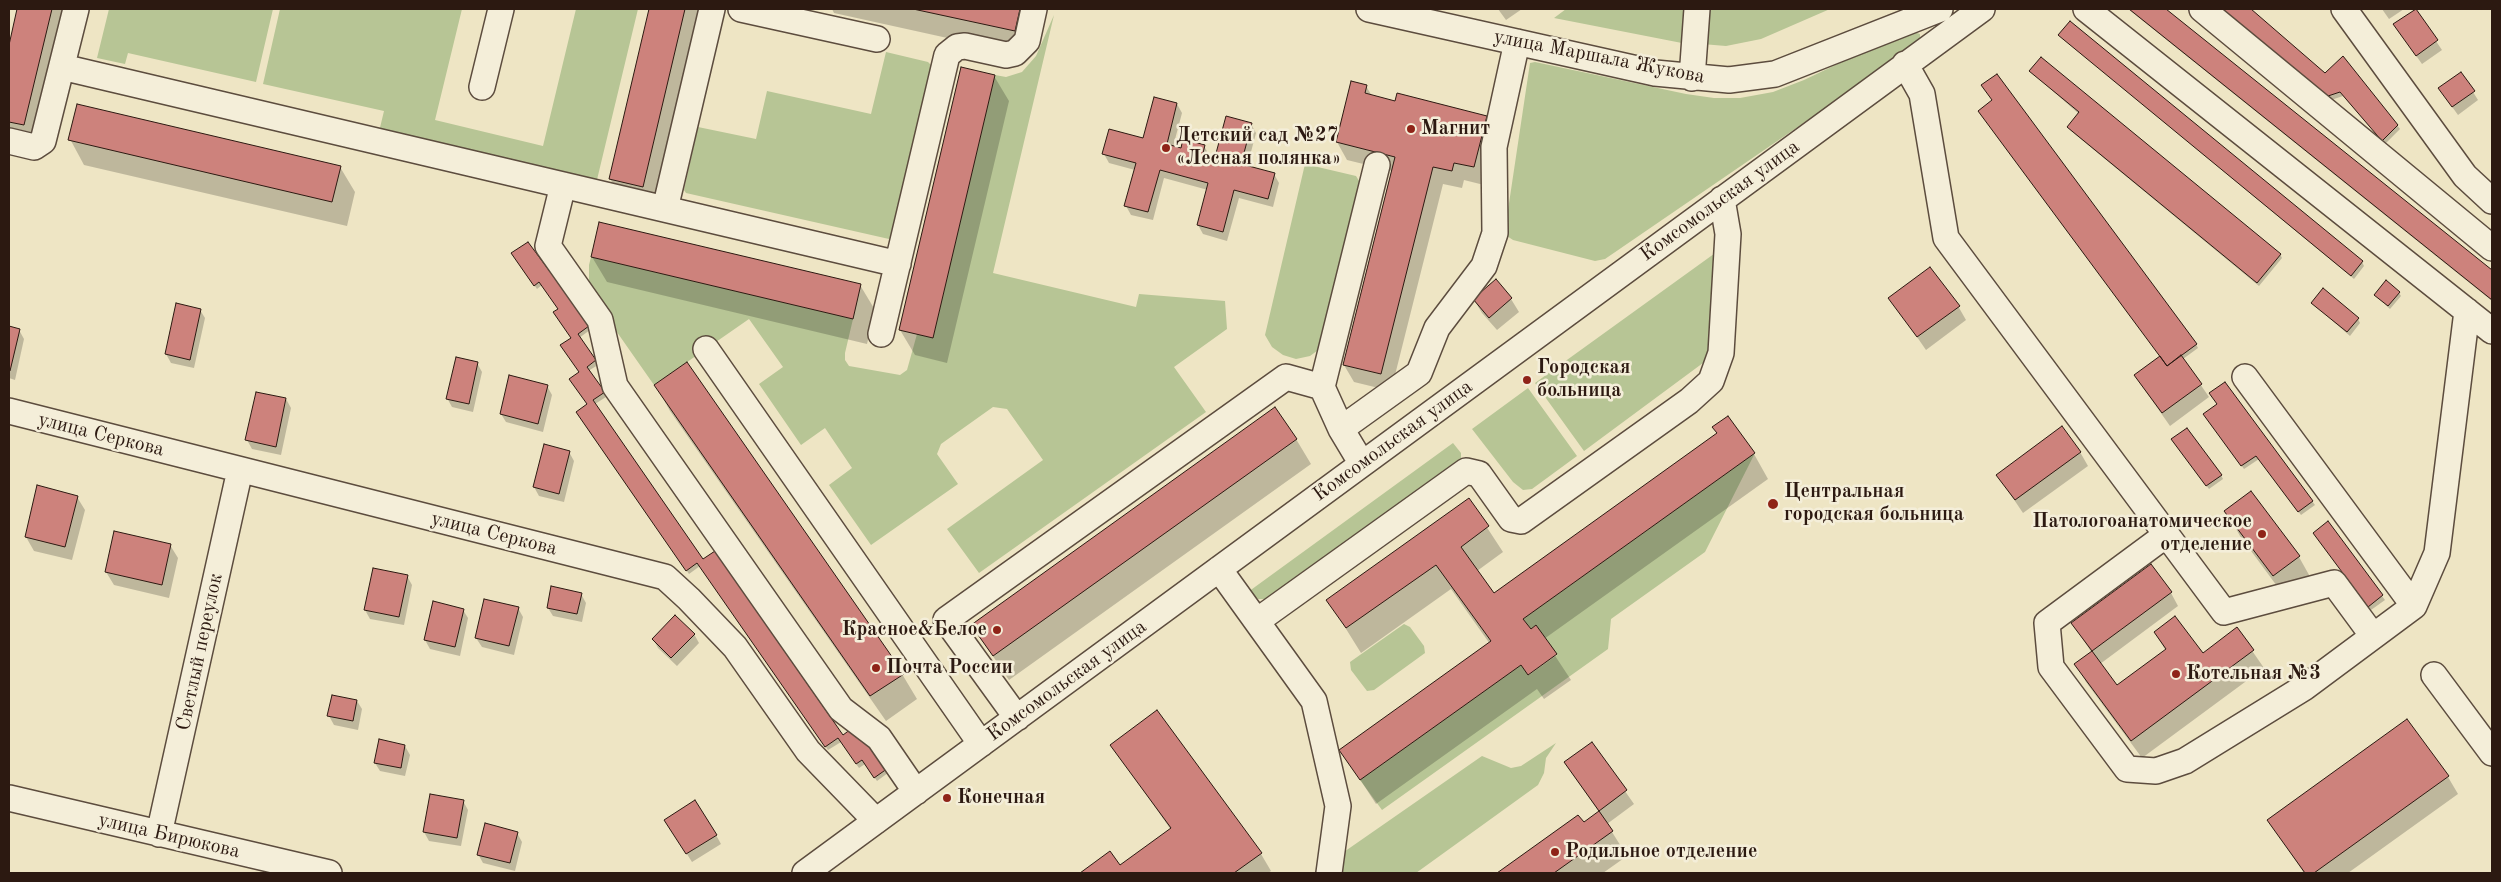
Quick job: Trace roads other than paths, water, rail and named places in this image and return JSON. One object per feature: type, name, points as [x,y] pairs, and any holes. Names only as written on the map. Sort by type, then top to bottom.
[{"type":"street","points":[[9,141],[34,147],[43,141],[76,9]]},
{"type":"street","points":[[482,87],[501,9]]},
{"type":"street","points":[[664,209],[712,9]]},
{"type":"street","points":[[741,9],[793,14],[877,39]]},
{"type":"street","points":[[881,334],[947,55],[957,47],[965,46],[1006,55],[1015,53],[1027,41],[1034,9]]},
{"type":"street","name":"улица Маршала Жукова","points":[[1369,9],[1425,15],[1517,42],[1655,73],[1729,80],[1776,74],[1940,9]]},
{"type":"street","points":[[1692,78],[1696,9]]},
{"type":"street","name":"Комсомольская улица","points":[[805,873],[1982,9]]},
{"type":"street","points":[[2086,9],[2492,331]]},
{"type":"street","points":[[2202,9],[2492,248]]},
{"type":"street","points":[[2344,9],[2465,176],[2491,206]]},
{"type":"street","points":[[1341,429],[1419,373],[1437,328],[1484,266],[1495,234],[1494,147],[1517,42]]},
{"type":"street","points":[[1905,64],[1922,94],[1946,238],[2224,612],[2334,583],[2373,636]]},
{"type":"street","points":[[62,67],[898,264]]},
{"type":"street","points":[[1362,464],[1341,429],[1322,387],[1377,165]]},
{"type":"street","points":[[563,185],[548,246],[600,320],[615,386],[842,708],[879,738],[916,792]]},
{"type":"street","points":[[2423,191],[2458,203],[2491,206]]},
{"type":"street","points":[[1257,621],[1466,471],[1479,474],[1511,518],[1521,521],[1689,401],[1711,381],[1718,366],[1722,343],[1728,234],[1722,199]]},
{"type":"street","points":[[2166,535],[2047,623],[2051,668],[2127,769],[2156,771],[2185,761],[2305,687],[2414,606],[2437,553],[2467,311]]},
{"type":"street","points":[[706,349],[981,744]]},
{"type":"street","points":[[1017,718],[946,620],[1286,377],[1322,387]]},
{"type":"street","points":[[2245,377],[2414,606]]},
{"type":"street","name":"улица Серкова","points":[[9,411],[665,577],[735,647],[808,751],[876,821]]},
{"type":"street","name":"Светлый переулок","points":[[159,834],[240,470]]},
{"type":"street","points":[[1219,569],[1314,701],[1338,806],[1329,873]]},
{"type":"street","points":[[2434,676],[2492,753]]},
{"type":"street","name":"улица Бирюкова","points":[[9,798],[329,873]]},
{"type":"place","name":"Магнит","points":[[1411,129]]},
{"type":"place","name":"Детский сад №27 «Лесная полянка»","points":[[1166,148]]},
{"type":"place","name":"Городская больница","points":[[1527,380]]},
{"type":"place","name":"Центральная городская больница","points":[[1773,504]]},
{"type":"place","name":"Патологоанатомическое отделение","points":[[2262,534]]},
{"type":"place","name":"Красное&Белое","points":[[997,630]]},
{"type":"place","name":"Почта России","points":[[876,668]]},
{"type":"place","name":"Котельная №3","points":[[2176,674]]},
{"type":"place","name":"Конечная","points":[[947,798]]},
{"type":"place","name":"Родильное отделение","points":[[1555,852]]}]
